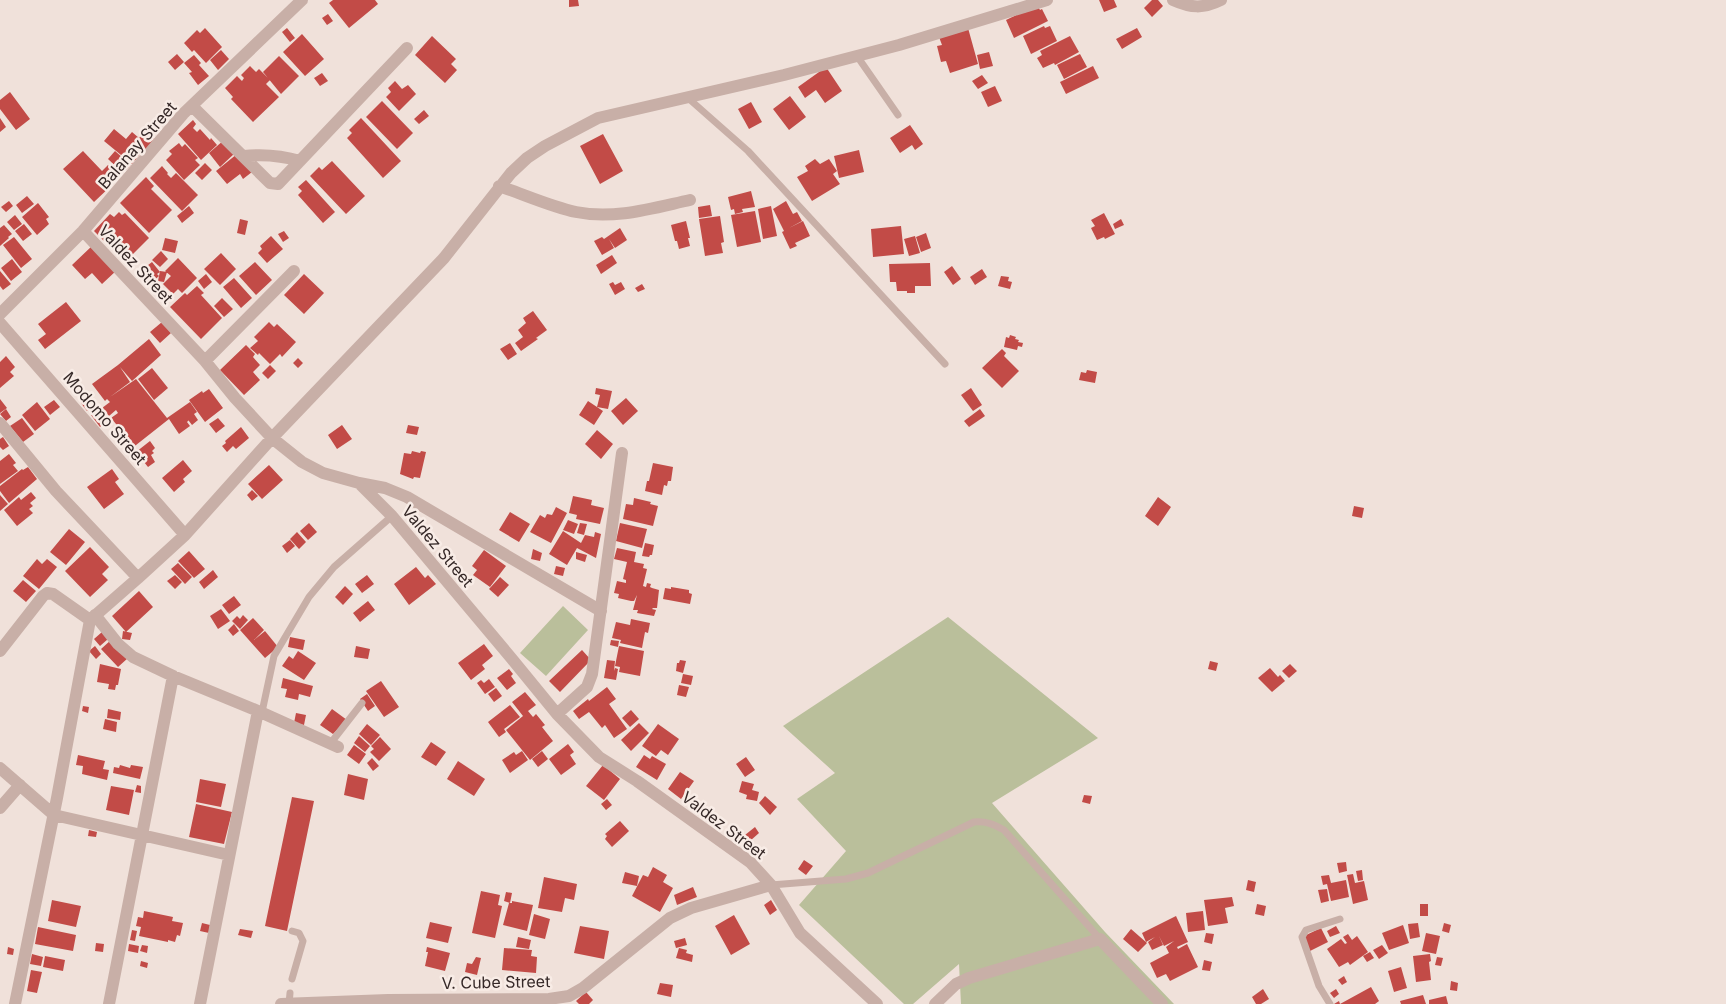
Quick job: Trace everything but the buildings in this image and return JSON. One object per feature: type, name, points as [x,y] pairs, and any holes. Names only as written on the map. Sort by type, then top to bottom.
[{"type":"street","name":"Balanay Street","points":[[0,314],[84,232],[184,114],[302,0]]},
{"type":"street","points":[[16,1004],[92,618],[185,535],[272,438],[444,258],[499,186],[527,158],[598,118],[784,76],[899,45],[1047,0]]},
{"type":"street","points":[[1174,0],[1192,7],[1221,0]]},
{"type":"street","points":[[192,106],[270,183],[278,184],[407,48]]},
{"type":"street","points":[[244,156],[264,154],[300,160]]},
{"type":"street","points":[[499,186],[576,212],[599,214],[632,213],[690,200]]},
{"type":"street","name":"Valdez Street","points":[[84,232],[205,361],[235,398],[272,438],[302,462],[323,473],[359,483],[392,516],[557,714],[599,757],[637,781],[729,845],[750,862],[770,885],[800,933],[877,1004]]},
{"type":"street","points":[[205,361],[294,272]]},
{"type":"street","name":"Modomo Street","points":[[0,323],[185,535]]},
{"type":"street","points":[[0,423],[56,491],[138,578]]},
{"type":"street","points":[[557,714],[587,687],[592,674],[622,452]]},
{"type":"street","points":[[359,483],[384,488],[407,497],[601,611]]},
{"type":"street","points":[[0,651],[42,596],[48,593],[53,594],[92,618],[133,657],[334,745]]},
{"type":"street","points":[[109,1004],[173,676]]},
{"type":"street","points":[[200,1004],[260,711]]},
{"type":"street","points":[[0,768],[54,815],[229,855]]},
{"type":"street","points":[[0,808],[20,785]]},
{"type":"street","name":"V. Cube Street","points":[[281,1004],[293,1001],[573,1000],[583,988],[670,918],[691,908],[770,885]]},
{"type":"street","points":[[935,1004],[956,984],[970,978],[1100,939],[1162,1004]]},
{"type":"lane","points":[[857,56],[898,115]]},
{"type":"lane","points":[[688,98],[748,151],[945,364]]},
{"type":"lane","points":[[260,711],[274,656],[309,597],[334,567],[392,516]]},
{"type":"lane","points":[[334,745],[362,704]]},
{"type":"lane","points":[[770,885],[846,879],[868,873],[974,822],[984,821],[1004,830],[1100,939]]},
{"type":"lane","points":[[1330,1004],[1320,986],[1302,937],[1306,930],[1340,919]]},
{"type":"lane","points":[[292,931],[299,933],[303,941],[292,979]]},
{"type":"green space","points":[[563,606],[588,630],[546,676],[520,653]]},
{"type":"green space","points":[[948,617],[1098,738],[992,803],[1105,932],[1174,1004],[961,1004],[959,964],[913,1004],[904,1004],[799,905],[846,851],[797,799],[835,773],[783,726]]}]
